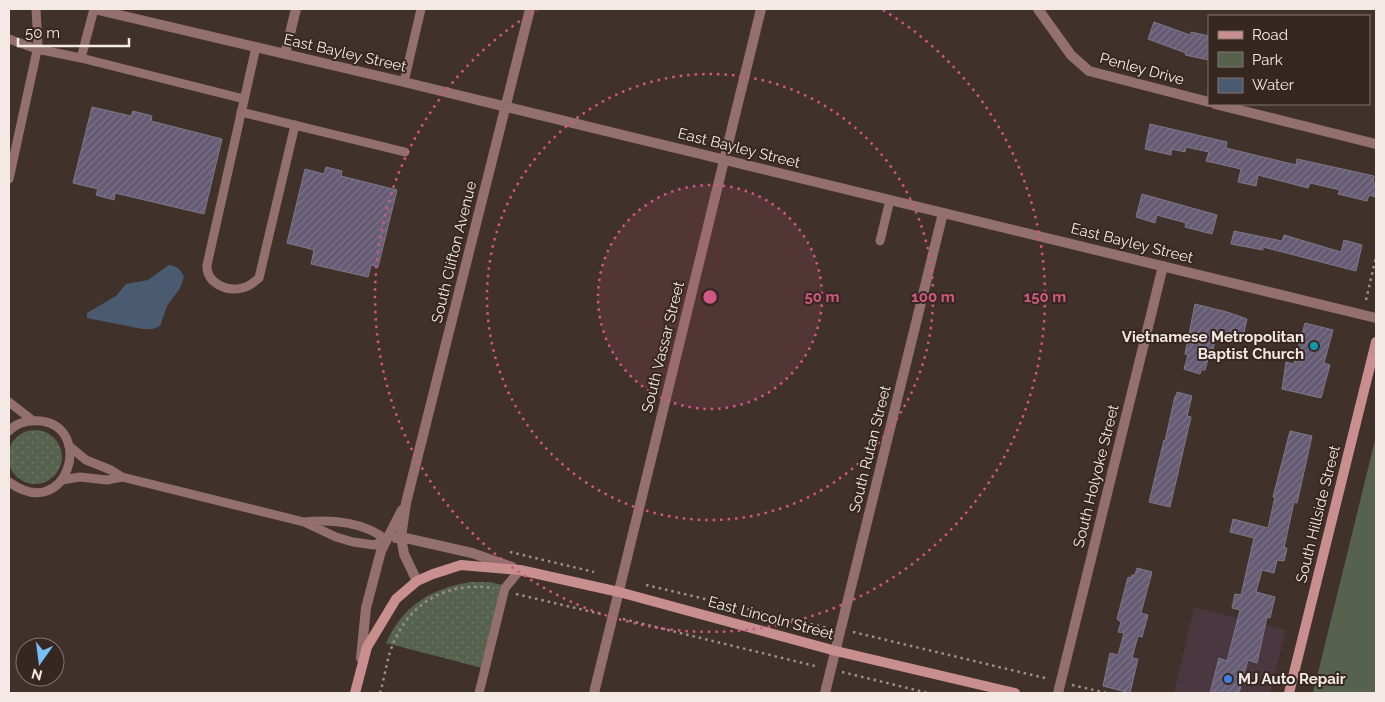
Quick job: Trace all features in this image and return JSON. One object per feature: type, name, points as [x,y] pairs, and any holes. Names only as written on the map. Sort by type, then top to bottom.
[{"type":"street","name":"East Bayley Street","points":[[94,9],[724,159],[1376,318]]},
{"type":"street","points":[[285,54],[296,9]]},
{"type":"street","name":"South Clifton Avenue","points":[[355,693],[367,648],[396,599],[418,581],[404,554],[401,537],[406,503],[530,9]]},
{"type":"street","name":"South Vassar Street","points":[[594,693],[761,9]]},
{"type":"street","name":"Penley Drive","points":[[1038,9],[1071,55],[1088,71],[1208,102]]},
{"type":"street","points":[[1219,105],[1376,144]]},
{"type":"street","name":"South Rutan Street","points":[[826,693],[943,212]]},
{"type":"street","name":"South Holyoke Street","points":[[1058,693],[1163,266]]},
{"type":"street","name":"South Hillside Street","points":[[1289,693],[1376,342]]},
{"type":"street","name":"South Clifton Avenue","points":[[360,674],[366,608],[381,551],[406,503]]},
{"type":"street","name":"East Lincoln Street","points":[[386,540],[401,537],[472,553],[520,570],[619,592],[836,650],[1015,693]]},
{"type":"street","name":"East Lincoln Street","points":[[418,581],[461,565],[520,570]]},
{"type":"lane","points":[[9,179],[37,49],[36,9]]},
{"type":"lane","points":[[81,58],[94,9]]},
{"type":"lane","points":[[404,82],[421,9]]},
{"type":"lane","points":[[9,40],[37,49],[244,98]]},
{"type":"lane","points":[[256,47],[206,271],[214,282],[234,290],[250,286],[259,278],[295,126]]},
{"type":"lane","points":[[241,112],[405,152]]},
{"type":"lane","points":[[880,241],[890,200]]},
{"type":"lane","points":[[9,402],[32,420]]},
{"type":"lane","points":[[9,431],[21,423],[32,420],[44,422],[55,427],[64,435],[69,446],[71,458],[68,470],[62,480],[53,488],[42,492],[9,488]]},
{"type":"lane","points":[[69,446],[86,460],[111,470],[122,477],[304,522],[336,537],[353,542],[374,545],[386,540],[378,533],[368,529],[338,522],[320,520],[304,522]]},
{"type":"lane","points":[[62,480],[80,477],[107,480],[122,477]]},
{"type":"lane","points":[[9,482],[18,489]]},
{"type":"lane","points":[[479,693],[504,591],[520,570]]},
{"type":"path","points":[[1366,300],[1376,257]]},
{"type":"path","points":[[502,550],[594,572]]},
{"type":"path","points":[[622,579],[820,627],[855,632],[1107,693]]},
{"type":"path","points":[[380,693],[391,651],[403,625],[416,607],[438,594],[465,586],[492,588],[928,693]]},
{"type":"shaded area","points":[[1194,607],[1286,630],[1270,693],[1174,693]]},
{"type":"green space","points":[[35,430],[45,432],[54,438],[60,447],[62,457],[60,467],[54,476],[45,482],[35,484],[25,482],[16,476],[10,467],[8,457],[10,447],[16,438],[25,432]]},
{"type":"green space","points":[[1376,436],[1376,693],[1313,693]]},
{"type":"green space","points":[[470,582],[489,582],[507,586],[486,669],[386,643],[401,618],[420,601],[443,589]]},
{"type":"water","points":[[169,265],[178,268],[184,277],[180,288],[167,306],[160,326],[153,329],[142,329],[87,318],[87,313],[116,296],[126,284],[148,280]]},
{"type":"building","points":[[1154,22],[1190,35],[1191,32],[1208,36],[1208,60],[1185,55],[1186,53],[1148,39]]},
{"type":"building","points":[[92,107],[131,116],[133,111],[152,116],[151,121],[222,139],[204,214],[115,193],[114,200],[96,195],[98,189],[73,183]]},
{"type":"building","points":[[1150,124],[1227,142],[1226,148],[1296,165],[1297,159],[1374,176],[1373,182],[1376,183],[1376,197],[1369,195],[1367,201],[1338,194],[1340,190],[1310,183],[1308,188],[1258,175],[1256,186],[1238,182],[1241,169],[1206,161],[1209,152],[1186,147],[1185,152],[1172,149],[1171,155],[1145,149]]},
{"type":"building","points":[[326,167],[342,171],[341,176],[397,190],[378,267],[371,265],[368,277],[311,264],[314,250],[287,243],[305,169],[324,174]]},
{"type":"building","points":[[1142,194],[1217,215],[1212,234],[1185,227],[1186,223],[1157,215],[1155,223],[1136,217]]},
{"type":"building","points":[[1234,231],[1282,241],[1284,235],[1341,252],[1344,240],[1362,245],[1356,271],[1263,247],[1263,250],[1231,244]]},
{"type":"building","points":[[1195,304],[1247,319],[1242,340],[1217,334],[1210,360],[1208,359],[1205,370],[1201,370],[1200,374],[1184,369],[1188,355],[1185,354]]},
{"type":"building","name":"Vietnamese Metropolitan Baptist Church","points":[[1305,323],[1333,330],[1324,363],[1330,365],[1321,398],[1282,389],[1286,362],[1294,364]]},
{"type":"building","points":[[1177,392],[1192,396],[1187,416],[1191,417],[1170,507],[1149,502]]},
{"type":"building","points":[[1290,431],[1312,436],[1297,503],[1294,502],[1284,548],[1287,548],[1284,561],[1277,560],[1274,573],[1262,570],[1256,592],[1275,597],[1270,618],[1267,617],[1257,663],[1248,660],[1239,693],[1210,693],[1219,658],[1227,661],[1240,610],[1232,608],[1235,594],[1241,595],[1254,538],[1230,532],[1233,519],[1268,528],[1275,497],[1273,497]]},
{"type":"building","points":[[1137,568],[1152,572],[1141,613],[1148,615],[1142,637],[1138,636],[1132,658],[1138,659],[1130,693],[1103,686],[1110,653],[1118,655],[1124,633],[1118,632],[1121,622],[1117,619],[1128,577],[1131,578],[1132,575],[1135,575]]},
{"type":"place","name":"Vietnamese Metropolitan Baptist Church","points":[[1314,346]]},
{"type":"place","name":"MJ Auto Repair","points":[[1228,679]]}]
